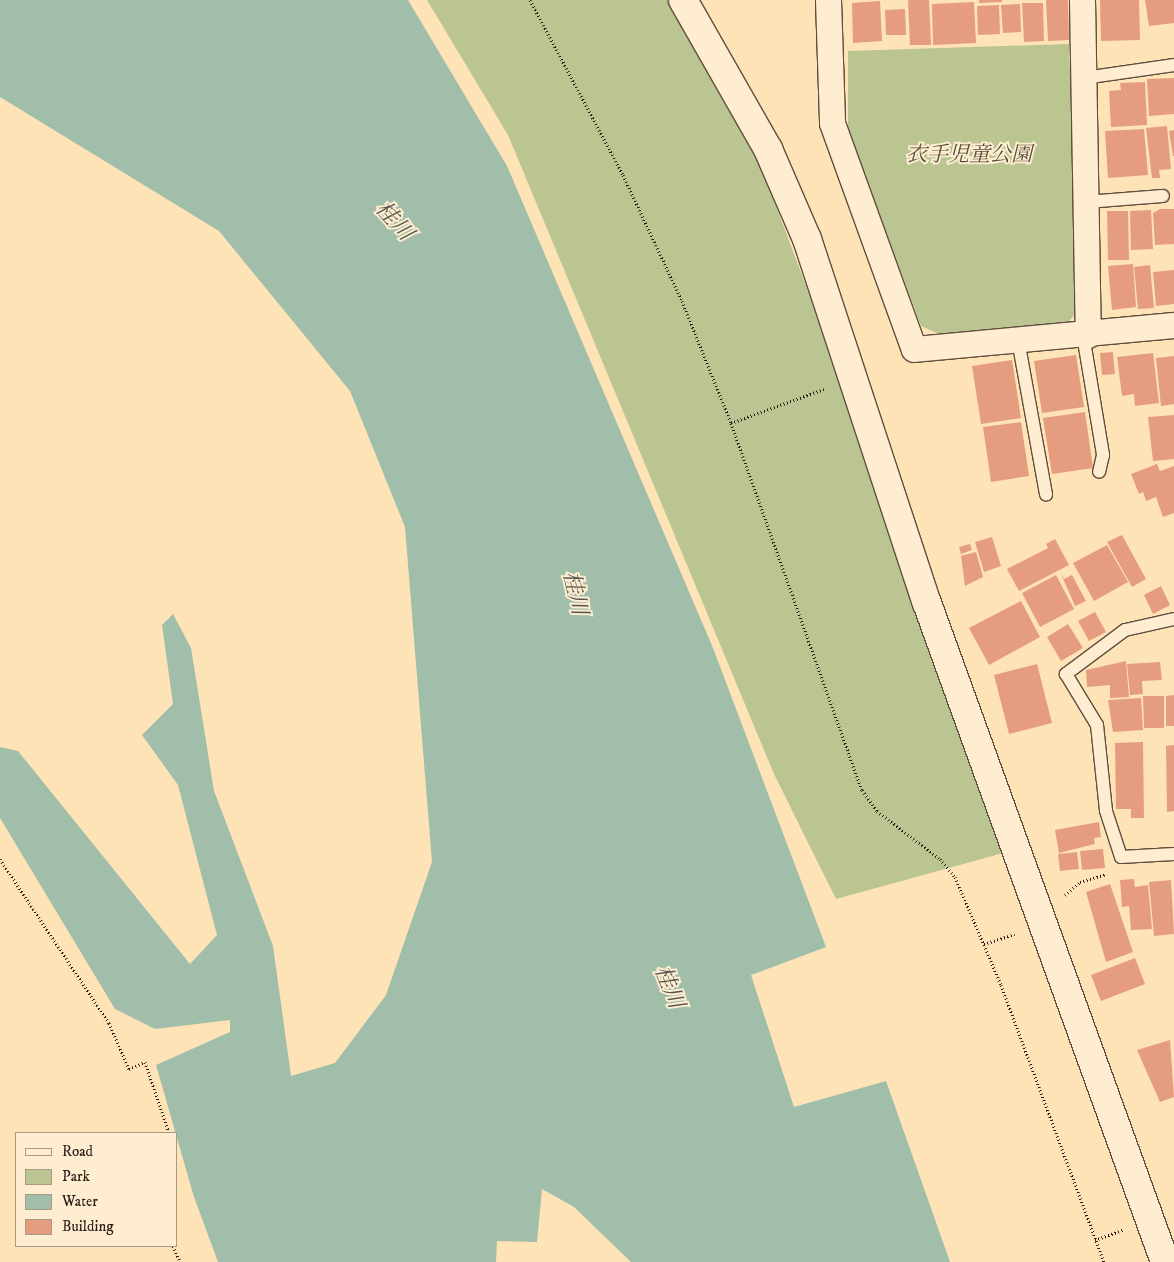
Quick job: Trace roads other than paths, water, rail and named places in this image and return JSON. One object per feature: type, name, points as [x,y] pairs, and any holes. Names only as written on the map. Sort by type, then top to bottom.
[{"type":"street","points":[[683,0],[768,149],[807,239],[927,603],[1165,1262]]},
{"type":"street","points":[[828,0],[832,123],[914,349],[1085,335],[1174,325]]},
{"type":"street","points":[[1082,0],[1086,202],[1085,335]]},
{"type":"lane","points":[[1084,78],[1174,65]]},
{"type":"lane","points":[[1086,202],[1162,196]]},
{"type":"lane","points":[[1085,335],[1104,455],[1099,472]]},
{"type":"lane","points":[[1018,340],[1046,494]]},
{"type":"lane","points":[[1174,619],[1125,630],[1066,670],[1097,725],[1106,810],[1121,857],[1174,854]]},
{"type":"water","name":"桂川","points":[[0,0],[408,0],[507,166],[713,648],[826,947],[751,975],[794,1107],[886,1081],[950,1262],[631,1262],[574,1207],[542,1189],[537,1242],[497,1241],[496,1262],[218,1262],[194,1197],[178,1141],[178,1132],[175,1132],[156,1065],[230,1032],[230,1020],[155,1029],[115,1009],[0,818],[0,747],[18,751],[190,964],[217,935],[178,785],[142,735],[173,704],[162,625],[173,614],[191,648],[214,791],[273,946],[291,1076],[335,1063],[386,995],[432,862],[405,527],[350,391],[219,231],[0,97]]},
{"type":"park label","name":"衣手児童公園","points":[[969,155]]}]
